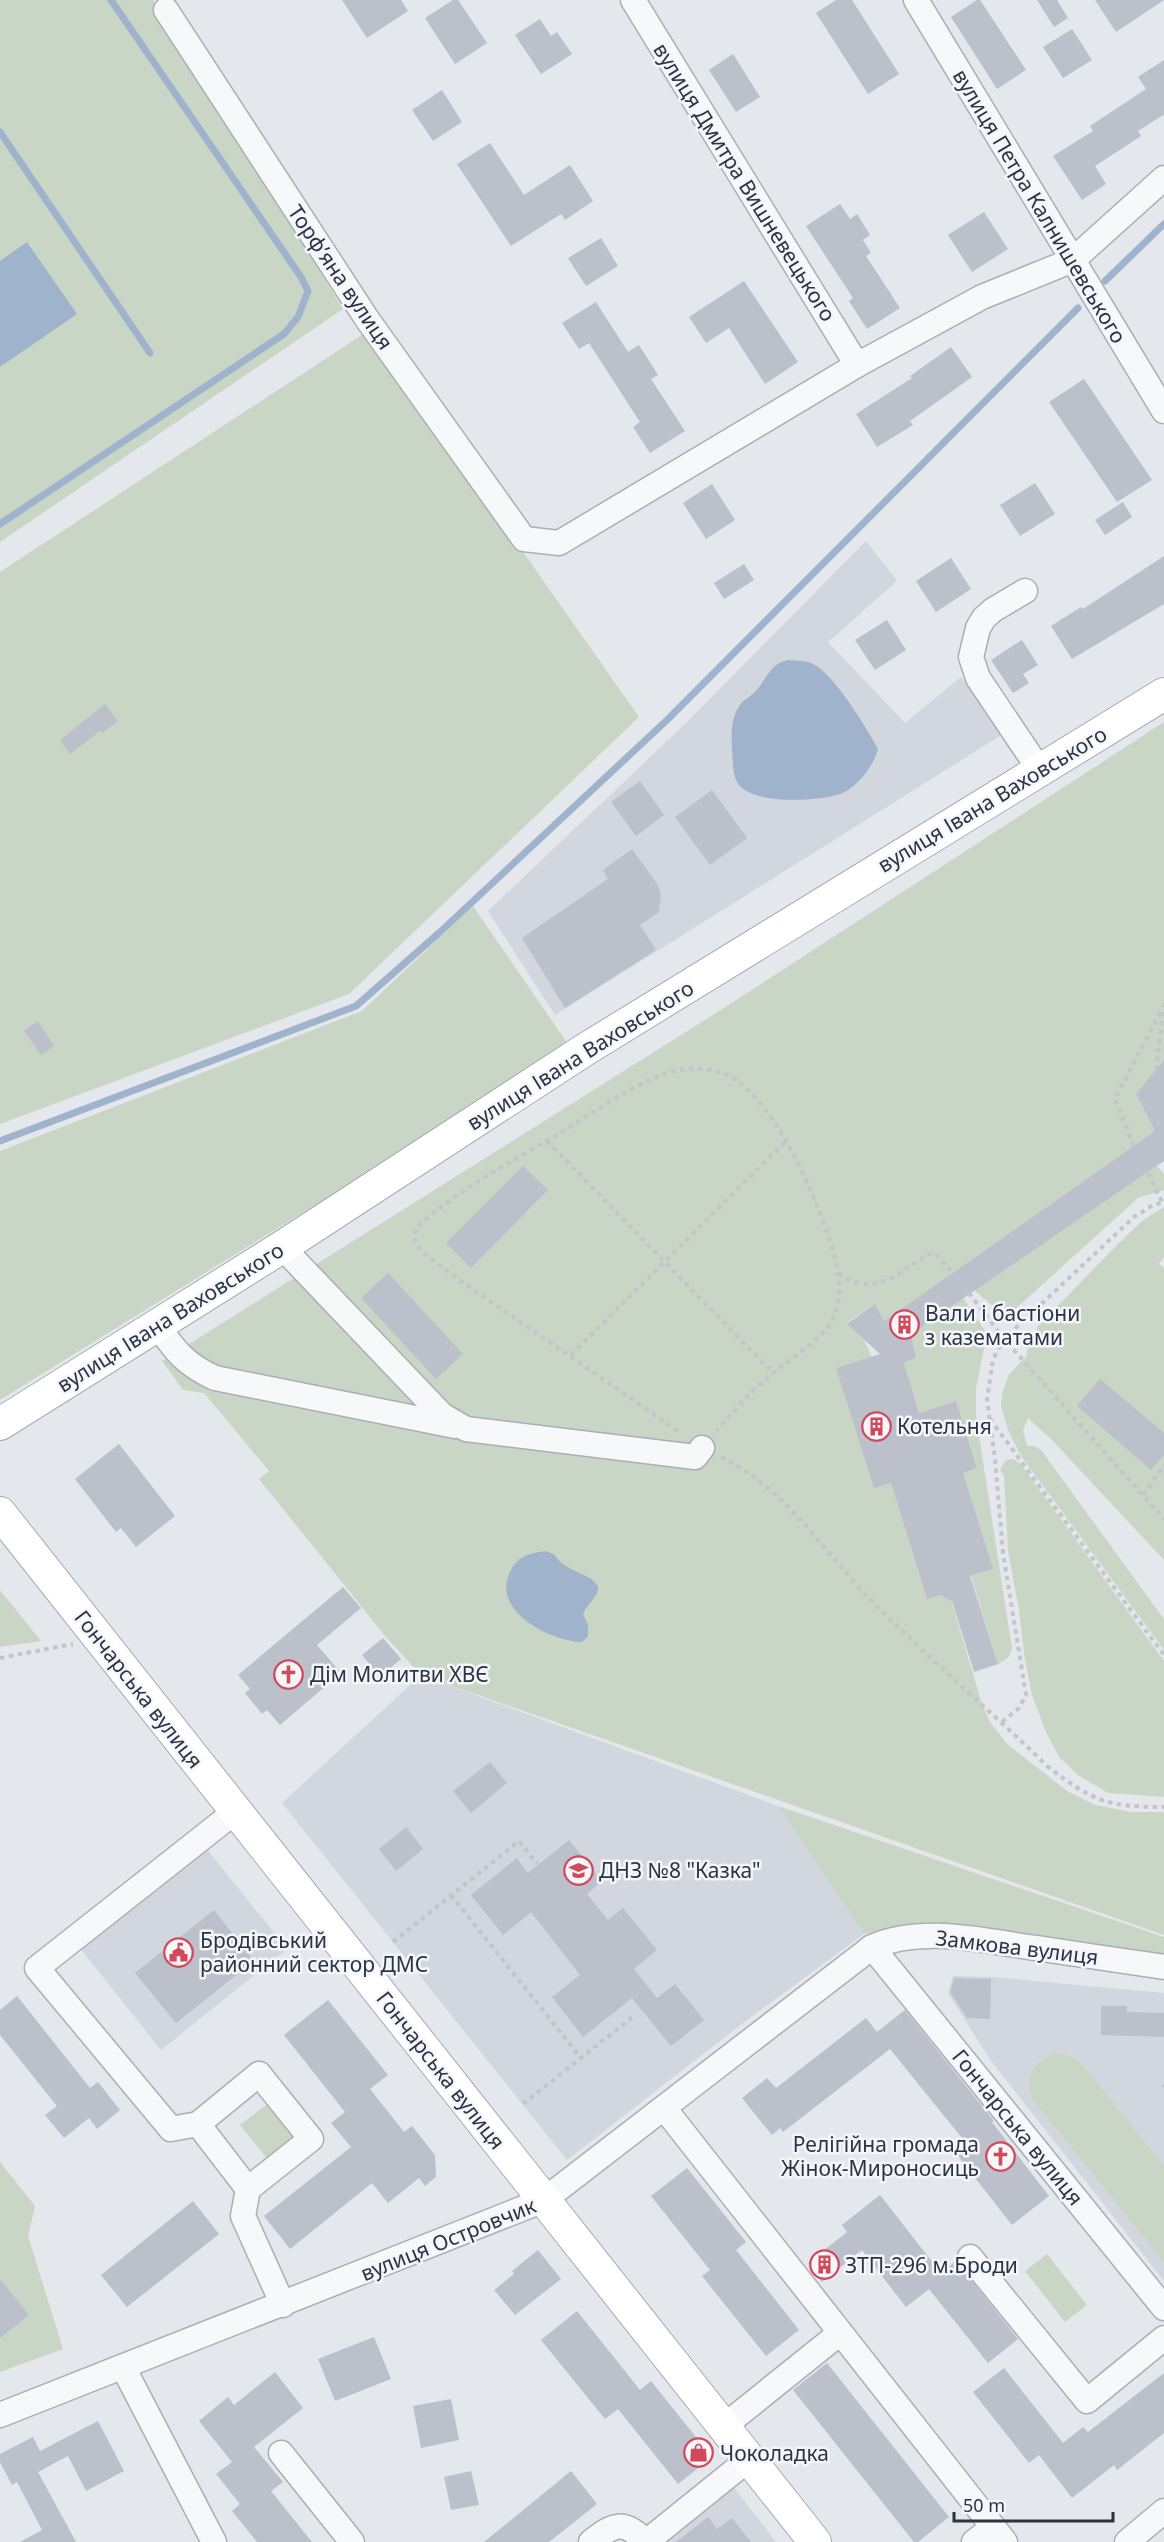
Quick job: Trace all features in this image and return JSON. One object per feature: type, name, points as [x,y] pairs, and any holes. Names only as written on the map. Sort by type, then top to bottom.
[{"type":"main road","name":"вулиця Івана Ваховського","points":[[0,1424],[282,1247],[586,1049],[1164,694]]},
{"type":"main road","name":"Гончарська вулиця","points":[[0,1513],[815,2542]]},
{"type":"street","name":"вулиця Дмитра Вишневецького","points":[[633,0],[857,365]]},
{"type":"street","name":"вулиця Петра Калнишевського","points":[[916,0],[1164,411]]},
{"type":"street","name":"Торфʼяна вулиця","points":[[166,10],[367,319],[524,539],[559,543],[857,365]]},
{"type":"street","points":[[857,365],[982,297],[1073,260],[1164,178]]},
{"type":"street","points":[[1025,591],[984,618],[975,636],[971,657],[978,678],[1039,769]]},
{"type":"street","points":[[282,1247],[442,1415],[466,1429]]},
{"type":"street","points":[[158,1326],[183,1358],[195,1369],[215,1378],[466,1429],[695,1457],[702,1448]]},
{"type":"street","points":[[236,1811],[37,1968],[171,2129],[198,2124],[259,2074],[311,2139],[248,2189],[243,2216],[283,2305]]},
{"type":"street","name":"Замкова вулиця","points":[[872,1947],[900,1937],[939,1936],[1164,1967]]},
{"type":"street","name":"вулиця Островчик","points":[[0,2415],[544,2200],[872,1947]]},
{"type":"street","name":"Гончарська вулиця","points":[[872,1947],[1164,2308]]},
{"type":"street","points":[[664,2108],[999,2535],[974,2542]]},
{"type":"street","points":[[198,2124],[248,2189]]},
{"type":"street","points":[[970,2258],[1087,2401],[1164,2338]]},
{"type":"street","points":[[723,2427],[840,2333]]},
{"type":"street","points":[[123,2367],[214,2542]]},
{"type":"street","points":[[280,2453],[352,2542]]},
{"type":"street","points":[[591,2542],[610,2527],[621,2526],[632,2529],[646,2542],[749,2459]]},
{"type":"street","points":[[1127,2542],[1164,2511]]},
{"type":"path","points":[[1156,1070],[1164,1003]]},
{"type":"path","points":[[1134,1146],[1115,1099],[1162,1010]]},
{"type":"path","points":[[702,1448],[742,1402],[773,1373],[801,1352],[830,1323],[839,1301],[838,1271],[834,1252],[800,1165],[763,1106],[740,1082],[712,1070],[684,1069],[656,1078],[547,1141],[452,1200],[420,1224],[413,1237],[422,1252],[702,1448],[753,1476],[782,1502],[865,1593],[1047,1766],[1095,1799],[1133,1807],[1164,1807]]},
{"type":"path","points":[[547,1141],[773,1373]]},
{"type":"path","points":[[571,1355],[784,1142]]},
{"type":"path","points":[[1002,1722],[1019,1708],[1026,1695],[1003,1553],[995,1459],[988,1416],[988,1385],[993,1359],[1004,1339],[1134,1217],[1153,1204],[1163,1202],[1148,1173]]},
{"type":"path","points":[[838,1271],[843,1278],[871,1285],[881,1283],[929,1254],[935,1253],[953,1273]]},
{"type":"path","points":[[969,1293],[1004,1339],[1164,1519]]},
{"type":"path","points":[[988,1416],[1164,1655]]},
{"type":"path","points":[[1143,1495],[1164,1465]]},
{"type":"path","points":[[0,1658],[99,1639]]},
{"type":"path","points":[[393,1942],[519,1841],[537,1864]]},
{"type":"path","points":[[451,1896],[581,2058]]},
{"type":"path","points":[[523,2104],[635,2015]]},
{"type":"shaded area","points":[[866,541],[897,581],[828,642],[905,723],[961,677],[1003,734],[555,1015],[488,911],[686,723]]},
{"type":"shaded area","name":"ДНЗ №8 \"Казка\"","points":[[421,1675],[778,1806],[864,1934],[743,2023],[567,2160],[282,1803]]},
{"type":"shaded area","points":[[206,1848],[287,1949],[161,2050],[80,1948]]},
{"type":"shaded area","points":[[953,1976],[993,1977],[1164,1993],[1164,2281],[991,2061],[948,1993]]},
{"type":"shaded area","points":[[732,2485],[776,2542],[659,2542]]},
{"type":"green space","points":[[0,0],[153,0],[343,309],[0,542]]},
{"type":"green space","points":[[368,331],[639,717],[349,994],[0,1124],[0,572]]},
{"type":"green space","points":[[1164,722],[1164,1061],[1136,1094],[1155,1131],[884,1321],[875,1304],[847,1323],[864,1340],[872,1357],[836,1368],[891,1483],[927,1598],[949,1593],[982,1704],[990,1722],[1007,1744],[1067,1791],[1095,1805],[1132,1812],[1164,1812],[1164,1935],[421,1675],[386,1637],[259,1479],[269,1471],[204,1393],[183,1390],[162,1361],[724,1008]]},
{"type":"green space","points":[[473,906],[570,1047],[0,1400],[0,1151],[362,1011]]},
{"type":"green space","points":[[1157,1166],[1164,1174],[1164,1190],[1138,1198],[1013,1311],[1000,1312],[974,1290]]},
{"type":"green space","points":[[1164,1207],[1164,1257],[1159,1264],[1164,1268],[1164,1560],[1052,1440],[1028,1418],[1023,1430],[1027,1446],[1034,1446],[1041,1450],[1164,1619],[1164,1650],[1021,1456],[1008,1430],[1001,1406],[1002,1394],[1009,1374],[1026,1357],[1038,1326],[1142,1221]]},
{"type":"green space","points":[[963,1298],[987,1334],[976,1388],[976,1416],[1012,1649],[1008,1658],[998,1664],[971,1576],[993,1569],[940,1480],[977,1468],[956,1402],[919,1413],[904,1363],[916,1358],[911,1334]]},
{"type":"green space","points":[[1013,1459],[1020,1463],[1164,1661],[1164,1797],[1108,1793],[1078,1775],[1059,1757],[1045,1730],[1032,1695],[1008,1551],[1004,1476],[1000,1470],[1006,1460]]},
{"type":"green space","points":[[0,1590],[41,1641],[0,1647]]},
{"type":"green space","points":[[778,1806],[1164,1937],[1164,1955],[980,1927],[910,1924],[864,1934]]},
{"type":"green space","points":[[1054,2054],[1069,2055],[1082,2064],[1164,2166],[1164,2262],[1034,2101],[1029,2086],[1032,2073],[1040,2061]]},
{"type":"green space","points":[[271,2101],[300,2137],[269,2161],[240,2125]]},
{"type":"green space","points":[[0,2162],[35,2206],[28,2236],[63,2349],[0,2372]]},
{"type":"green space","points":[[1047,2254],[1087,2305],[1065,2322],[1025,2271]]},
{"type":"water","points":[[27,242],[77,314],[0,367],[0,261]]},
{"type":"water","points":[[789,660],[813,664],[830,678],[849,702],[878,749],[866,773],[845,792],[822,798],[774,799],[747,791],[739,785],[735,777],[732,738],[733,721],[737,710],[773,668]]},
{"type":"water","points":[[546,1551],[597,1585],[597,1593],[583,1614],[588,1625],[588,1636],[582,1642],[554,1636],[539,1629],[515,1610],[508,1598],[506,1585],[517,1561]]},
{"type":"building","points":[[342,0],[401,0],[408,11],[367,38]]},
{"type":"building","points":[[453,0],[458,0],[487,43],[455,64],[425,18]]},
{"type":"building","points":[[836,0],[852,0],[899,74],[868,94],[816,13]]},
{"type":"building","points":[[980,0],[1026,70],[997,89],[951,17]]},
{"type":"building","points":[[1037,0],[1057,0],[1068,18],[1054,27]]},
{"type":"building","points":[[1095,0],[1164,0],[1116,32]]},
{"type":"building","points":[[540,19],[551,36],[557,32],[572,54],[541,74],[515,35]]},
{"type":"building","points":[[1072,29],[1092,60],[1063,78],[1043,47]]},
{"type":"building","points":[[733,54],[760,97],[736,112],[709,70]]},
{"type":"building","points":[[1164,60],[1164,117],[1163,115],[1138,131],[1141,136],[1095,166],[1106,184],[1082,200],[1053,156],[1093,131],[1090,126],[1146,89],[1138,77]]},
{"type":"building","points":[[442,90],[462,122],[433,141],[412,110]]},
{"type":"building","points":[[490,143],[524,195],[570,165],[593,201],[565,220],[561,214],[511,246],[457,164]]},
{"type":"building","points":[[840,204],[850,219],[857,214],[870,235],[863,240],[871,253],[866,256],[900,308],[867,329],[849,301],[853,298],[806,226]]},
{"type":"building","points":[[984,212],[1008,249],[972,272],[948,235]]},
{"type":"building","points":[[601,238],[618,266],[586,286],[568,258]]},
{"type":"building","points":[[744,281],[798,362],[765,384],[729,328],[706,343],[689,317]]},
{"type":"building","points":[[596,302],[628,352],[639,345],[658,375],[651,379],[685,431],[650,453],[633,427],[640,422],[589,343],[579,349],[562,323]]},
{"type":"building","points":[[951,347],[972,377],[910,421],[913,425],[877,447],[856,414],[912,378],[910,376]]},
{"type":"building","points":[[1084,379],[1152,480],[1117,502],[1049,402]]},
{"type":"building","points":[[1035,483],[1055,514],[1020,536],[1000,505]]},
{"type":"building","points":[[712,484],[735,520],[706,539],[683,503]]},
{"type":"building","points":[[1123,502],[1132,517],[1105,535],[1095,520]]},
{"type":"building","points":[[1164,556],[1164,604],[1072,659],[1051,626],[1081,607],[1083,609]]},
{"type":"building","points":[[951,558],[971,589],[936,612],[916,581]]},
{"type":"building","points":[[744,564],[754,580],[724,599],[714,583]]},
{"type":"building","points":[[887,620],[906,650],[875,670],[855,640]]},
{"type":"building","points":[[1022,640],[1038,665],[1023,674],[1029,683],[1013,693],[991,660]]},
{"type":"building","points":[[105,704],[118,721],[102,733],[100,731],[70,754],[60,740]]},
{"type":"building","points":[[640,781],[664,815],[636,836],[611,802]]},
{"type":"building","points":[[712,790],[747,838],[710,865],[675,817]]},
{"type":"building","points":[[632,849],[658,885],[661,895],[659,912],[640,925],[656,950],[565,1008],[522,938],[608,879],[603,870]]},
{"type":"building","points":[[38,1021],[54,1046],[41,1055],[24,1030]]},
{"type":"building","points":[[1164,1060],[1164,1161],[911,1334],[916,1358],[904,1363],[919,1413],[956,1401],[977,1468],[963,1473],[993,1569],[970,1576],[998,1664],[974,1672],[952,1601],[940,1595],[927,1599],[891,1483],[874,1488],[836,1368],[880,1354],[847,1324],[875,1304],[884,1321],[1155,1131],[1136,1094]]},
{"type":"building","points":[[523,1166],[548,1190],[471,1268],[446,1243]]},
{"type":"building","points":[[388,1273],[463,1354],[436,1379],[361,1298]]},
{"type":"building","points":[[1100,1379],[1164,1433],[1164,1455],[1151,1470],[1077,1406]]},
{"type":"building","points":[[119,1444],[175,1516],[136,1547],[121,1528],[116,1532],[75,1479]]},
{"type":"building","name":"Дім Молитви ХВЄ","points":[[343,1587],[361,1608],[317,1645],[341,1673],[280,1725],[267,1710],[262,1714],[245,1693],[250,1689],[238,1675]]},
{"type":"building","points":[[383,1638],[401,1659],[380,1677],[362,1655]]},
{"type":"building","points":[[490,1762],[507,1783],[471,1813],[453,1791]]},
{"type":"building","points":[[406,1827],[423,1849],[396,1871],[379,1849]]},
{"type":"building","points":[[569,1840],[602,1881],[587,1894],[608,1920],[623,1908],[657,1950],[634,1969],[657,1998],[675,1984],[704,2020],[671,2046],[632,1998],[583,2037],[552,1997],[580,1975],[531,1912],[503,1935],[471,1895],[517,1858],[528,1873]]},
{"type":"building","points":[[214,1910],[254,1961],[176,2023],[135,1973]]},
{"type":"building","points":[[954,1978],[991,1979],[990,2019],[967,2018],[950,1992]]},
{"type":"building","points":[[17,1996],[90,2088],[98,2082],[120,2110],[97,2129],[89,2118],[64,2138],[45,2115],[57,2106],[0,2035],[0,2010]]},
{"type":"building","points":[[328,2000],[388,2075],[370,2089],[404,2132],[412,2126],[435,2155],[436,2177],[425,2186],[419,2178],[388,2203],[372,2183],[290,2249],[264,2216],[351,2147],[331,2123],[345,2112],[284,2035]]},
{"type":"building","points":[[1101,2006],[1127,2006],[1127,2012],[1164,2013],[1164,2037],[1101,2035]]},
{"type":"building","points":[[905,2010],[994,2121],[992,2122],[1049,2196],[1012,2225],[951,2147],[962,2138],[890,2049],[783,2132],[780,2128],[772,2135],[742,2098],[767,2078],[776,2088],[866,2018],[877,2032]]},
{"type":"building","points":[[687,2168],[746,2242],[736,2250],[799,2330],[766,2356],[702,2276],[710,2270],[651,2196]]},
{"type":"building","points":[[880,2195],[941,2273],[956,2261],[1018,2339],[988,2363],[929,2289],[906,2307],[862,2250],[822,2282],[808,2263],[847,2232],[842,2225]]},
{"type":"building","points":[[193,2201],[219,2234],[127,2307],[101,2275]]},
{"type":"building","points":[[538,2250],[561,2279],[515,2315],[494,2290],[514,2274],[512,2271]]},
{"type":"building","points":[[0,2279],[29,2315],[0,2338]]},
{"type":"building","points":[[577,2311],[640,2390],[651,2381],[712,2457],[678,2484],[618,2409],[605,2419],[541,2340]]},
{"type":"building","points":[[374,2337],[391,2379],[335,2401],[318,2359]]},
{"type":"building","points":[[827,2363],[949,2517],[918,2542],[914,2542],[793,2390]]},
{"type":"building","points":[[1004,2368],[1063,2443],[1083,2427],[1088,2432],[1164,2373],[1164,2433],[1117,2470],[1114,2465],[1072,2498],[1039,2455],[1029,2463],[973,2392]]},
{"type":"building","points":[[275,2372],[303,2408],[254,2447],[283,2482],[271,2491],[312,2542],[257,2542],[232,2511],[240,2504],[216,2474],[232,2462],[199,2421],[228,2397],[234,2405]]},
{"type":"building","points":[[451,2399],[459,2440],[421,2448],[413,2406]]},
{"type":"building","points":[[98,2421],[124,2471],[86,2491],[68,2456],[38,2472],[76,2542],[20,2542],[42,2530],[17,2482],[12,2485],[0,2462],[0,2454],[33,2437],[40,2451]]},
{"type":"building","points":[[471,2471],[479,2505],[451,2510],[444,2477]]},
{"type":"building","points":[[571,2471],[597,2504],[549,2542],[484,2542]]},
{"type":"building","points":[[708,2517],[717,2529],[732,2518],[751,2542],[676,2542]]},
{"type":"waterway","points":[[0,524],[284,334],[298,317],[308,291],[301,277],[111,0]]},
{"type":"waterway","points":[[0,132],[150,353]]},
{"type":"waterway","points":[[1105,281],[1164,224]]},
{"type":"waterway","points":[[0,1141],[356,1006],[439,933],[667,720],[1078,308]]},
{"type":"place","name":"Вали і бастіони з казематами","points":[[904,1325]]},
{"type":"place","name":"Котельня","points":[[876,1426]]},
{"type":"place","name":"Дім Молитви ХВЄ","points":[[289,1674]]},
{"type":"place","name":"ДНЗ №8 \"Казка\"","points":[[578,1870]]},
{"type":"place","name":"Бродівський районний сектор ДМС","points":[[179,1952]]},
{"type":"place","name":"Релігійна громада Жінок-Мироносиць","points":[[1000,2156]]},
{"type":"place","name":"ЗТП-296 м.Броди","points":[[824,2265]]},
{"type":"place","name":"Чоколадка","points":[[699,2453]]}]
